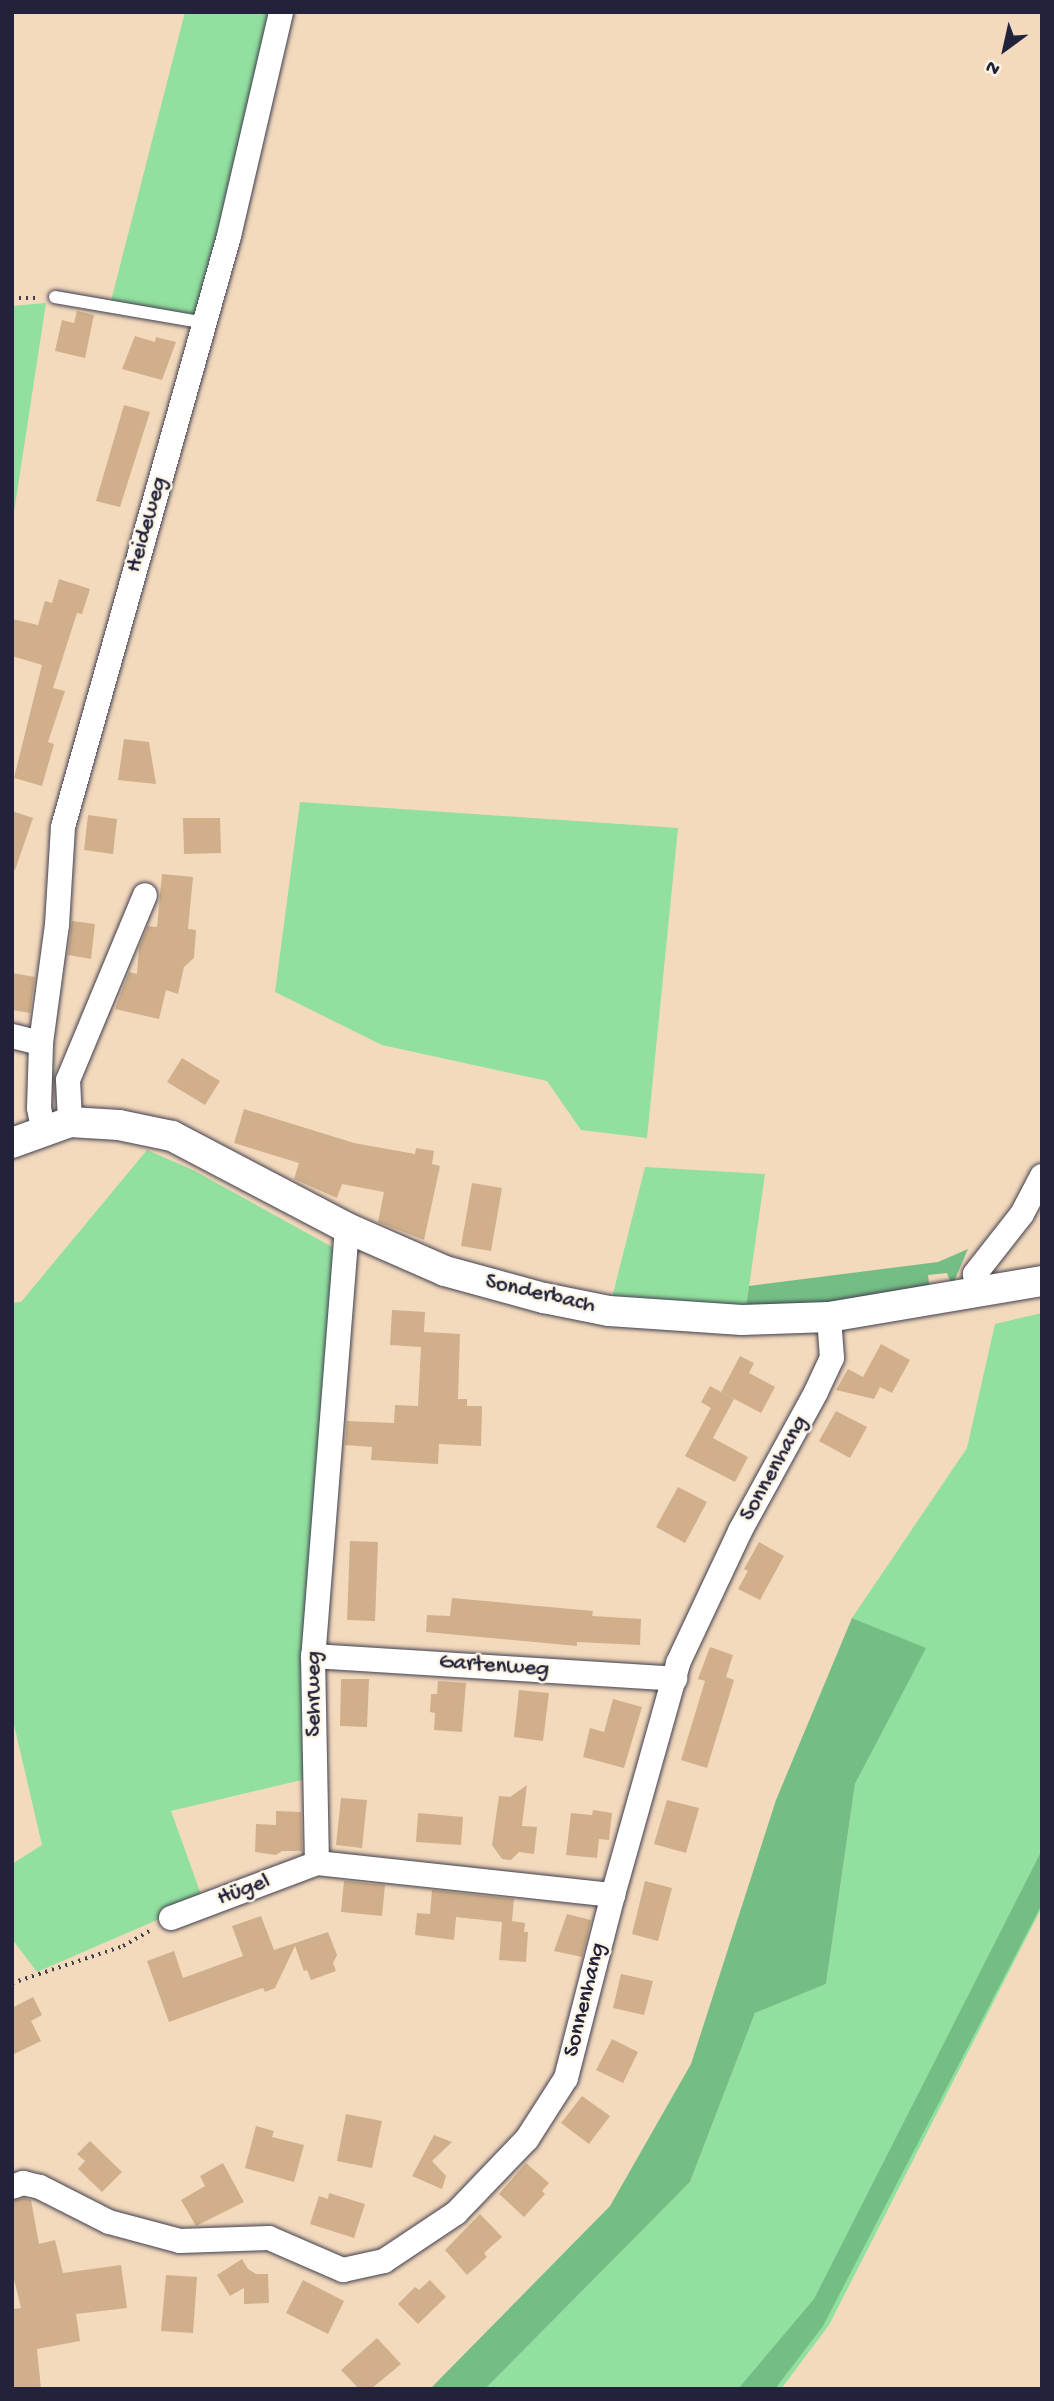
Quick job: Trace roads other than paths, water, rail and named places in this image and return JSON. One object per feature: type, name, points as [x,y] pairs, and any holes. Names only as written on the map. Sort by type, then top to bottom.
[{"type":"street","name":"Heideweg","points":[[56,1126],[39,1108],[41,1043],[57,925],[63,827],[229,236],[281,12]]},
{"type":"street","points":[[56,1126],[68,1080],[145,895]]},
{"type":"street","points":[[12,1036],[41,1043]]},
{"type":"street","name":"Sonderbach","points":[[12,1143],[56,1126],[119,1125],[172,1136],[347,1228],[445,1271],[544,1298],[610,1311],[743,1320],[829,1317],[1042,1281]]},
{"type":"street","points":[[979,1292],[975,1274],[1022,1214],[1042,1176]]},
{"type":"street","name":"Sehrweg","points":[[317,1863],[313,1656],[347,1228]]},
{"type":"street","name":"Sonnenhang","points":[[12,2187],[23,2183],[40,2187],[109,2222],[180,2241],[269,2238],[343,2270],[384,2261],[456,2213],[527,2139],[566,2078],[613,1895],[678,1663],[740,1531],[827,1369],[831,1358],[829,1317]]},
{"type":"street","name":"Gartenweg","points":[[313,1656],[675,1679]]},
{"type":"street","points":[[317,1863],[613,1895]]},
{"type":"street","name":"Hügel","points":[[171,1918],[317,1863]]},
{"type":"lane","points":[[55,297],[205,323]]}]
